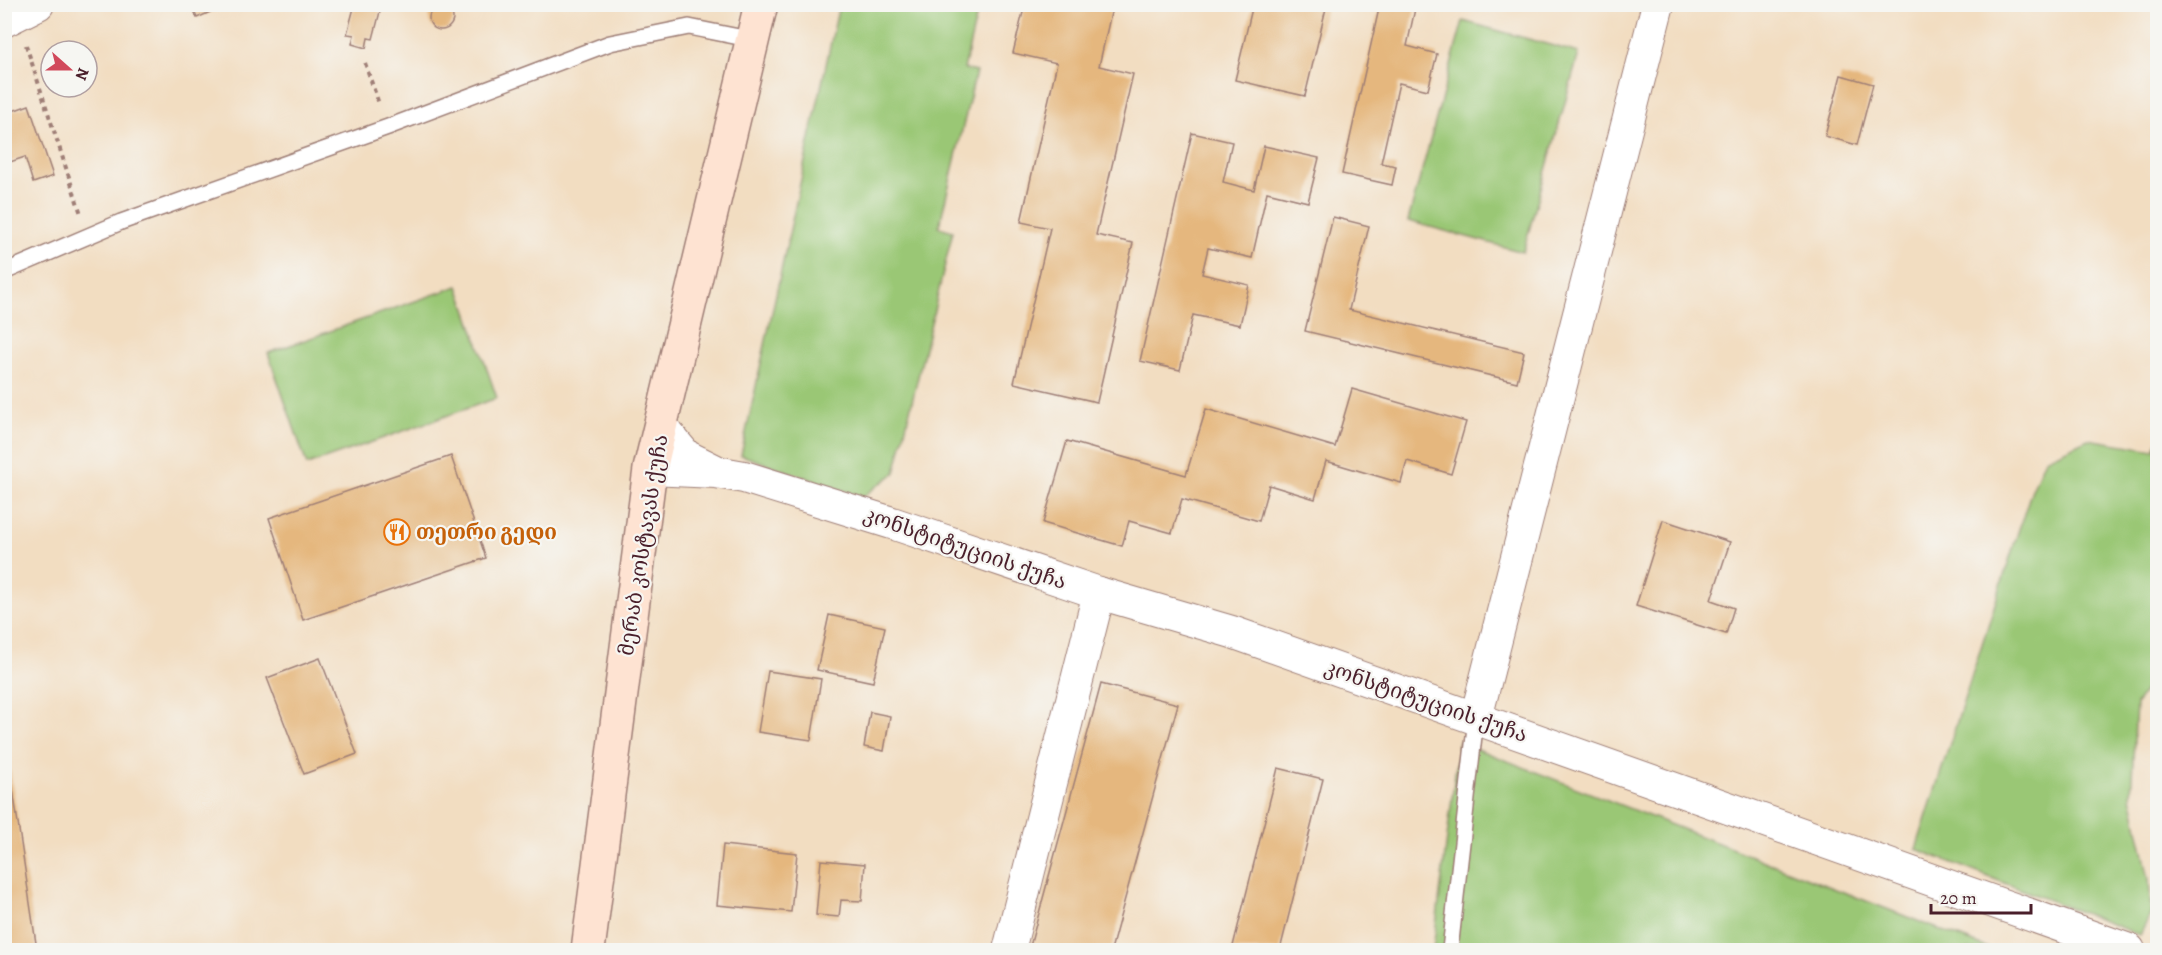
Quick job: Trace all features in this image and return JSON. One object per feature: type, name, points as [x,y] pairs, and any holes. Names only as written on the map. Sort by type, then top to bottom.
[{"type":"main road","name":"მერაბ კოსტავას ქუჩა","points":[[588,951],[650,469],[761,4]]},
{"type":"street","points":[[1476,718],[1658,4]]},
{"type":"street","name":"კონსტიტუციის ქუჩა","points":[[661,426],[686,456],[716,472]]},
{"type":"street","name":"კონსტიტუციის ქუჩა","points":[[650,469],[716,472],[744,477],[892,522],[1099,593],[1232,632],[2129,951]]},
{"type":"street","points":[[1010,951],[1099,593]]},
{"type":"lane","points":[[4,272],[121,222],[388,127],[610,43],[689,27],[753,40]]},
{"type":"lane","points":[[1450,951],[1476,718]]},
{"type":"path","points":[[20,14],[88,236]]},
{"type":"path","points":[[365,63],[388,127]]},
{"type":"green space","points":[[839,5],[979,5],[964,69],[976,72],[939,227],[953,231],[895,473],[862,497],[741,455]]},
{"type":"green space","points":[[1463,21],[1579,53],[1523,252],[1408,221]]},
{"type":"green space","points":[[458,286],[497,398],[307,465],[268,353]]},
{"type":"green space","points":[[2088,439],[2154,450],[2157,442],[2157,673],[2136,704],[2131,796],[2149,879],[2151,913],[2140,935],[1916,849],[2031,492],[2045,459]]},
{"type":"green space","points":[[1459,742],[1992,950],[1433,950]]},
{"type":"building","points":[[191,4],[228,4],[197,18]]},
{"type":"building","points":[[355,4],[382,4],[373,39],[368,38],[366,48],[352,44],[354,35],[347,34]]},
{"type":"building","points":[[1025,4],[1113,4],[1099,66],[1133,74],[1096,235],[1133,243],[1097,402],[1014,383],[1050,228],[1021,222],[1057,63],[1013,53]]},
{"type":"building","points":[[1253,4],[1327,4],[1305,96],[1235,80]]},
{"type":"building","points":[[1380,4],[1416,4],[1407,46],[1437,54],[1428,90],[1399,83],[1381,163],[1396,166],[1392,185],[1342,174]]},
{"type":"building","points":[[441,6],[446,7],[452,13],[452,23],[446,29],[441,30],[436,29],[430,23],[429,18],[430,13],[436,7]]},
{"type":"building","points":[[1841,75],[1873,84],[1857,145],[1825,136]]},
{"type":"building","points":[[29,105],[53,176],[33,183],[25,157],[4,164],[4,114]]},
{"type":"building","points":[[1192,133],[1232,142],[1223,182],[1254,190],[1264,146],[1319,158],[1308,202],[1267,192],[1252,258],[1208,248],[1202,274],[1249,285],[1240,325],[1193,315],[1180,370],[1140,361]]},
{"type":"building","points":[[1333,217],[1369,226],[1349,310],[1524,352],[1517,382],[1305,331]]},
{"type":"building","points":[[1352,389],[1466,422],[1451,474],[1407,461],[1401,483],[1326,461],[1315,499],[1269,485],[1259,521],[1182,499],[1172,533],[1129,521],[1122,546],[1043,523],[1067,441],[1186,475],[1206,409],[1335,447]]},
{"type":"building","points":[[451,456],[486,558],[303,620],[269,518]]},
{"type":"building","points":[[1663,520],[1730,542],[1711,600],[1734,608],[1726,634],[1636,606]]},
{"type":"building","points":[[829,615],[885,627],[873,682],[817,670]]},
{"type":"building","points":[[320,658],[357,754],[304,774],[267,678]]},
{"type":"building","points":[[768,671],[821,679],[811,740],[758,732]]},
{"type":"building","points":[[1101,684],[1178,704],[1111,950],[1029,950]]},
{"type":"building","points":[[870,712],[890,716],[884,751],[864,747]]},
{"type":"building","points":[[4,743],[6,743],[37,950],[4,950]]},
{"type":"building","points":[[1278,768],[1323,779],[1280,950],[1232,950]]},
{"type":"building","points":[[723,845],[797,853],[791,912],[717,905]]},
{"type":"building","points":[[821,860],[865,864],[862,901],[841,900],[839,917],[816,915]]},
{"type":"place","name":"თეთრი გედი","points":[[397,532]]}]
